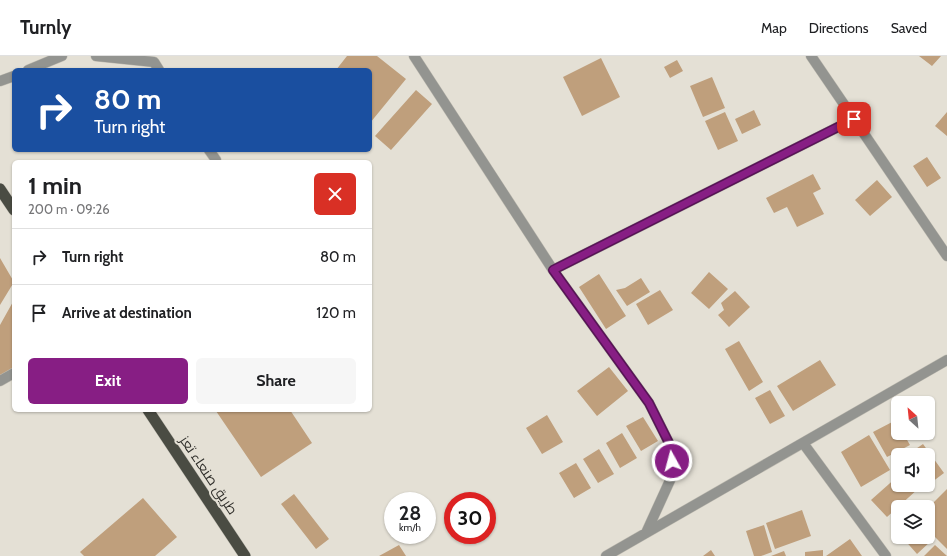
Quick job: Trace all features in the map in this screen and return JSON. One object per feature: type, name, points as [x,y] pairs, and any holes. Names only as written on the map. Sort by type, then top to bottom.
[{"type":"highway","points":[[0,190],[12,207]]},
{"type":"highway","name":"طريق صنعاء تعز","points":[[149,412],[245,556]]},
{"type":"street","points":[[32,68],[46,56]]},
{"type":"street","points":[[33,68],[62,56]]},
{"type":"street","points":[[96,56],[154,62],[158,68]]},
{"type":"street","points":[[414,56],[553,270],[649,403],[671,447],[672,476],[646,533]]},
{"type":"street","points":[[811,56],[947,256]]},
{"type":"street","points":[[0,81],[12,77]]},
{"type":"street","points":[[553,270],[854,119]]},
{"type":"street","points":[[210,152],[216,160]]},
{"type":"street","points":[[606,556],[947,360]]},
{"type":"street","points":[[0,381],[12,374]]},
{"type":"street","points":[[803,443],[886,556]]},
{"type":"building","points":[[347,56],[377,56],[406,79],[372,121],[372,68],[338,68]]},
{"type":"building","points":[[919,56],[941,56],[932,66]]},
{"type":"building","points":[[601,58],[620,97],[582,116],[563,77]]},
{"type":"building","points":[[677,60],[683,71],[670,78],[664,67]]},
{"type":"building","points":[[712,77],[725,108],[703,117],[690,86]]},
{"type":"building","points":[[416,90],[432,104],[391,150],[375,136]]},
{"type":"building","points":[[754,110],[761,125],[742,134],[735,119]]},
{"type":"building","points":[[725,112],[738,141],[718,150],[705,121]]},
{"type":"building","points":[[947,112],[947,136],[935,126]]},
{"type":"building","points":[[927,157],[941,178],[927,187],[913,166]]},
{"type":"building","points":[[813,174],[821,189],[813,193],[824,214],[797,227],[787,207],[774,213],[766,198]]},
{"type":"building","points":[[877,180],[892,197],[870,216],[855,200]]},
{"type":"building","points":[[0,258],[12,279],[12,285],[0,305]]},
{"type":"building","points":[[709,272],[728,289],[709,309],[691,293]]},
{"type":"building","points":[[599,274],[626,316],[606,329],[579,287]]},
{"type":"building","points":[[641,278],[650,292],[627,306],[616,290],[625,288]]},
{"type":"building","points":[[660,290],[673,310],[648,325],[636,304]]},
{"type":"building","points":[[735,291],[750,307],[729,327],[718,315],[724,310],[721,303]]},
{"type":"building","points":[[12,304],[12,375],[0,382],[0,325]]},
{"type":"building","points":[[739,341],[763,382],[749,391],[725,349]]},
{"type":"building","points":[[820,360],[836,385],[793,411],[777,386]]},
{"type":"building","points":[[609,367],[628,391],[597,416],[577,391]]},
{"type":"building","points":[[770,390],[785,416],[770,424],[755,398]]},
{"type":"building","points":[[217,412],[291,412],[312,443],[261,477]]},
{"type":"building","points":[[547,415],[563,442],[542,454],[526,428]]},
{"type":"building","points":[[643,417],[658,441],[641,451],[626,426]]},
{"type":"building","points":[[891,423],[891,440],[907,440],[910,445],[904,448],[891,448],[891,455],[887,457],[873,432]]},
{"type":"building","points":[[622,433],[637,458],[620,468],[606,443]]},
{"type":"building","points":[[869,435],[890,470],[861,487],[841,452]]},
{"type":"building","points":[[923,444],[926,448],[917,448]]},
{"type":"building","points":[[599,449],[614,474],[598,483],[583,459]]},
{"type":"building","points":[[935,461],[944,473],[935,480]]},
{"type":"building","points":[[576,463],[591,488],[574,498],[559,473]]},
{"type":"building","points":[[891,482],[891,492],[915,492],[906,500],[891,500],[891,513],[887,517],[871,500]]},
{"type":"building","points":[[947,489],[947,549],[935,537],[935,501]]},
{"type":"building","points":[[294,494],[329,539],[316,549],[281,504]]},
{"type":"building","points":[[143,498],[177,537],[155,556],[84,556],[80,552]]},
{"type":"building","points":[[802,510],[811,536],[775,549],[766,523]]},
{"type":"building","points":[[764,525],[772,552],[761,556],[754,556],[746,531]]},
{"type":"building","points":[[850,539],[862,556],[826,556]]},
{"type":"building","points":[[908,544],[928,544],[917,554]]},
{"type":"building","points":[[399,545],[406,556],[379,556]]},
{"type":"building","points":[[935,545],[947,556],[924,556]]},
{"type":"building","points":[[711,550],[715,556],[703,556]]},
{"type":"building","points":[[823,550],[823,556],[805,556],[805,552]]},
{"type":"building","points":[[784,551],[786,556],[771,556]]},
{"type":"route","points":[[672,461],[671,447],[649,403],[553,270],[854,119]]}]
